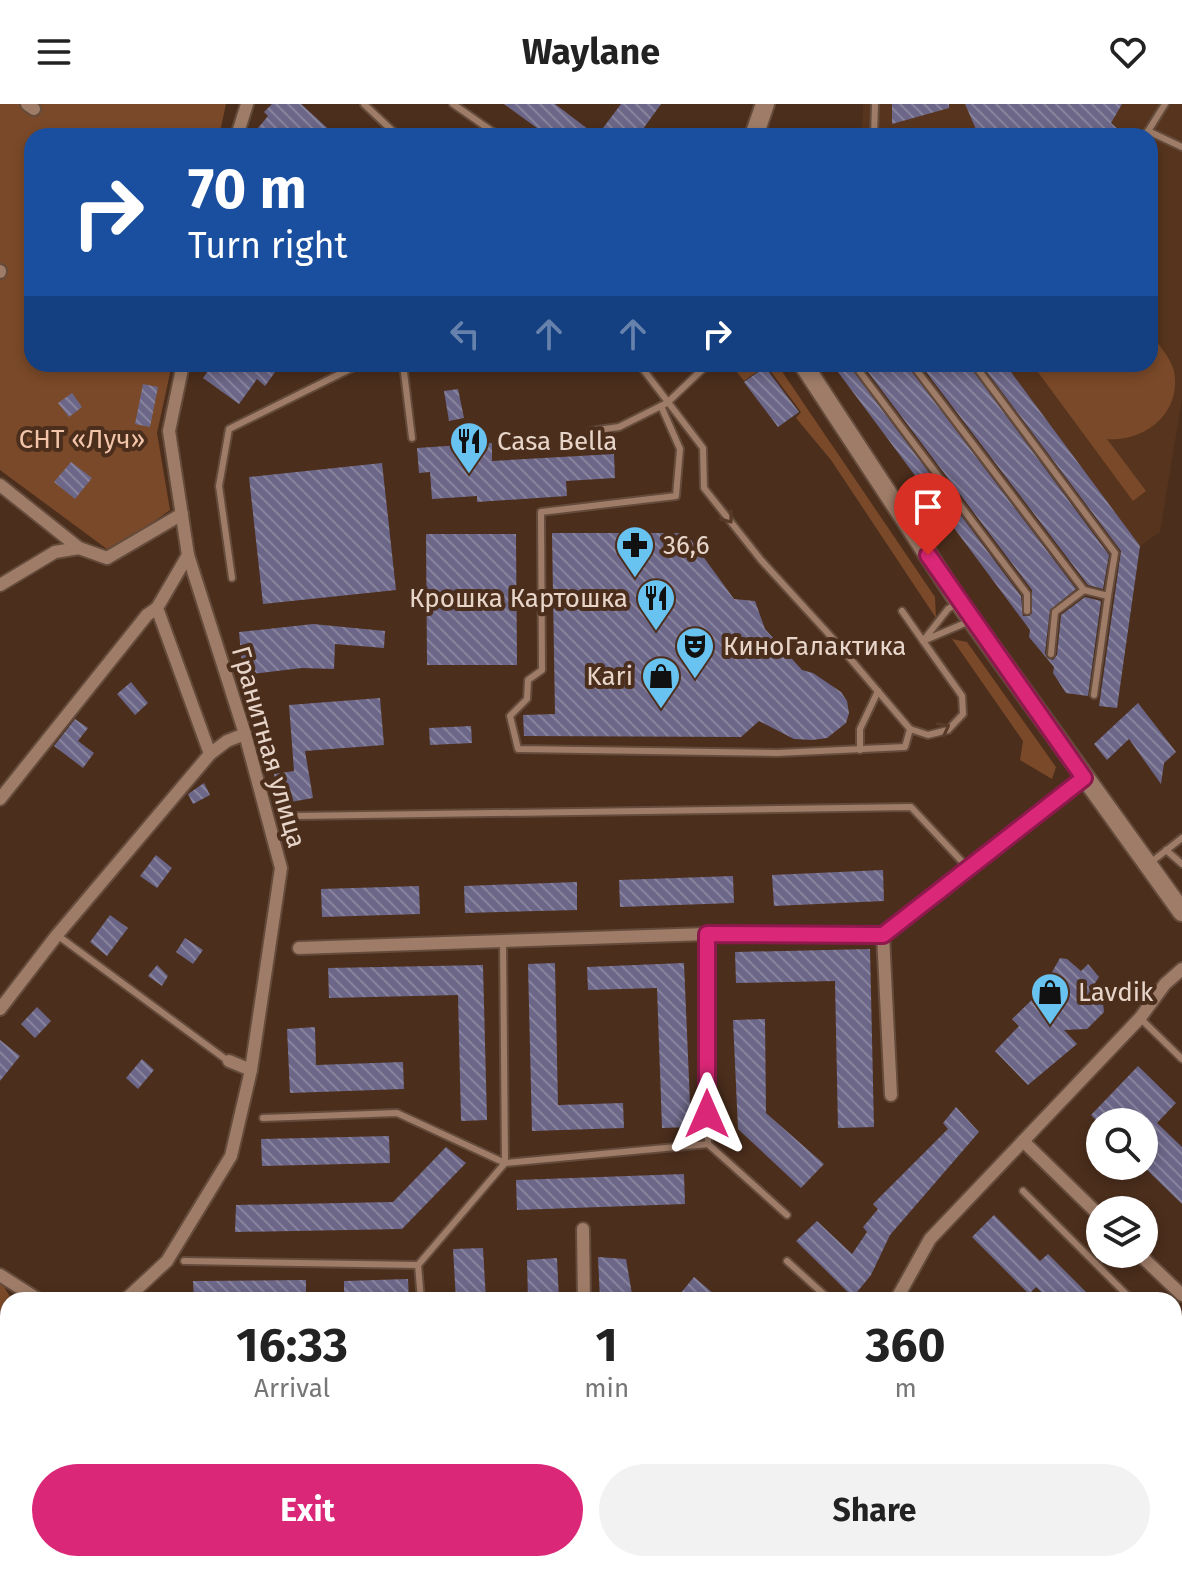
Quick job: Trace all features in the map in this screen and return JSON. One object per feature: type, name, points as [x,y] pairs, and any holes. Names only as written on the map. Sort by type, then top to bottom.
[{"type":"main road","points":[[757,128],[765,104]]},
{"type":"main road","points":[[808,372],[959,602],[1182,912]]},
{"type":"street","points":[[240,128],[247,104]]},
{"type":"street","name":"Гранитная улица","points":[[134,1292],[167,1261],[231,1156],[251,1070],[281,868],[245,734],[188,555],[169,431],[181,372]]},
{"type":"street","points":[[0,485],[79,548],[107,558],[182,514]]},
{"type":"street","points":[[0,585],[55,552],[79,548]]},
{"type":"street","points":[[0,799],[147,615],[157,608],[188,555]]},
{"type":"street","points":[[157,608],[210,754]]},
{"type":"street","points":[[0,1009],[57,935],[210,754],[227,741],[245,734]]},
{"type":"street","points":[[299,948],[707,934],[883,935],[1084,778]]},
{"type":"street","points":[[883,935],[891,1095]]},
{"type":"street","points":[[900,1292],[930,1239],[1140,1018],[1165,984],[1182,969]]},
{"type":"street","points":[[229,1061],[251,1070]]},
{"type":"street","points":[[1023,1141],[1086,1202]]},
{"type":"street","points":[[583,1229],[584,1292]]},
{"type":"street","points":[[1154,1268],[1179,1292]]},
{"type":"street","points":[[0,1275],[27,1292]]},
{"type":"lane","points":[[364,104],[390,128]]},
{"type":"lane","points":[[453,104],[488,128]]},
{"type":"lane","points":[[874,128],[875,104]]},
{"type":"lane","points":[[1150,128],[1165,104]]},
{"type":"lane","points":[[1158,138],[1182,147]]},
{"type":"lane","points":[[232,578],[219,486],[229,429],[344,372]]},
{"type":"lane","points":[[404,372],[412,438]]},
{"type":"lane","points":[[644,372],[664,404],[703,448],[704,488],[761,560],[910,729],[928,735],[948,730],[963,714],[962,696],[902,611]]},
{"type":"lane","points":[[591,431],[619,427],[664,404],[699,372]]},
{"type":"lane","points":[[860,372],[1027,594],[1027,611]]},
{"type":"lane","points":[[918,372],[1084,590],[1108,596]]},
{"type":"lane","points":[[980,372],[1115,553],[1094,695]]},
{"type":"lane","points":[[664,404],[680,449],[676,496],[541,512],[542,670],[528,680],[527,699],[510,716],[518,749],[777,753],[860,750],[905,747],[910,729]]},
{"type":"lane","points":[[1051,654],[1055,612],[1084,590]]},
{"type":"lane","points":[[923,641],[948,609],[959,602]]},
{"type":"lane","points":[[923,641],[961,627],[972,619]]},
{"type":"lane","points":[[860,750],[860,729],[878,691]]},
{"type":"lane","points":[[296,816],[911,807],[969,869]]},
{"type":"lane","points":[[1148,865],[1182,838]]},
{"type":"lane","points":[[1166,850],[1182,864]]},
{"type":"lane","points":[[707,934],[708,1144]]},
{"type":"lane","points":[[57,935],[229,1061]]},
{"type":"lane","points":[[420,1292],[418,1265],[505,1163],[503,941]]},
{"type":"lane","points":[[1140,1018],[1182,1059]]},
{"type":"lane","points":[[263,1118],[397,1113],[505,1163],[708,1144],[787,1215]]},
{"type":"lane","points":[[1023,1191],[1124,1292]]},
{"type":"lane","points":[[184,1261],[418,1265]]},
{"type":"lane","points":[[787,1261],[821,1292]]},
{"type":"shaded area","points":[[863,104],[1182,104],[1182,399],[1160,532],[1140,546],[1011,372],[1158,372],[1158,128],[862,128]]},
{"type":"green space","name":"СНТ «Луч»","points":[[0,104],[226,104],[221,128],[24,128],[24,372],[170,372],[157,433],[170,510],[111,552],[0,470]]},
{"type":"green space","points":[[1158,344],[1167,356],[1174,371],[1175,386],[1166,412],[1147,430],[1134,436],[1107,439],[1146,491],[1133,501],[1038,372],[1158,372]]},
{"type":"green space","points":[[737,372],[756,372],[744,381]]},
{"type":"green space","points":[[771,372],[782,372],[935,597],[936,618],[831,460],[796,418],[801,412]]},
{"type":"green space","points":[[952,639],[967,642],[1056,767],[1052,779],[1020,760],[1023,741]]},
{"type":"green space","points":[[0,1280],[7,1292],[0,1292]]},
{"type":"building","points":[[272,104],[301,104],[327,128],[258,128],[268,116],[264,112]]},
{"type":"building","points":[[504,104],[555,104],[586,128],[537,128]]},
{"type":"building","points":[[621,104],[661,104],[644,128],[603,128]]},
{"type":"building","points":[[892,104],[949,104],[949,108],[892,124]]},
{"type":"building","points":[[965,104],[1122,104],[1111,123],[1117,128],[976,128]]},
{"type":"building","points":[[207,372],[275,372],[265,386],[257,379],[239,404],[203,378]]},
{"type":"building","points":[[758,372],[769,372],[799,412],[778,427],[744,382]]},
{"type":"building","points":[[838,372],[854,372],[1021,596],[1023,616],[1032,613],[1032,590],[868,372],[912,372],[1076,589],[1050,610],[1047,658],[1053,660],[1057,655],[1061,615],[1085,597],[1101,601],[1088,696],[1066,693],[1053,673],[1054,667],[1029,637],[1030,630]]},
{"type":"building","points":[[926,372],[974,372],[1109,555],[1103,589],[1088,585]]},
{"type":"building","points":[[987,372],[1011,372],[1140,546],[1117,708],[1099,706],[1121,551]]},
{"type":"building","points":[[143,384],[158,387],[150,427],[135,424]]},
{"type":"building","points":[[458,389],[464,418],[449,421],[444,391]]},
{"type":"building","points":[[72,393],[82,407],[69,417],[58,403]]},
{"type":"building","points":[[492,443],[492,461],[614,454],[615,478],[566,481],[567,496],[477,502],[477,496],[432,499],[430,472],[419,473],[417,448]]},
{"type":"building","points":[[71,462],[92,478],[75,499],[54,482]]},
{"type":"building","points":[[382,463],[396,590],[263,604],[249,477]]},
{"type":"building","points":[[552,533],[686,533],[734,599],[755,601],[765,629],[802,670],[813,673],[841,692],[847,701],[849,713],[846,723],[827,738],[812,740],[794,739],[759,721],[741,737],[524,736],[523,715],[555,714]]},
{"type":"building","points":[[426,534],[516,534],[517,665],[427,665]]},
{"type":"building","points":[[313,624],[385,631],[384,648],[335,644],[334,669],[302,668],[243,675],[239,632]]},
{"type":"building","points":[[131,682],[148,703],[135,715],[117,694]]},
{"type":"building","points":[[380,698],[384,745],[305,751],[313,798],[279,804],[274,774],[294,771],[289,705]]},
{"type":"building","points":[[1138,703],[1176,752],[1164,763],[1161,784],[1129,739],[1107,760],[1094,744]]},
{"type":"building","points":[[75,719],[88,728],[78,741],[94,753],[83,768],[54,746]]},
{"type":"building","points":[[471,726],[472,743],[430,745],[429,728]]},
{"type":"building","points":[[204,783],[210,795],[193,804],[188,794]]},
{"type":"building","points":[[156,855],[172,868],[157,888],[140,876]]},
{"type":"building","points":[[883,870],[884,901],[774,906],[772,875]]},
{"type":"building","points":[[733,876],[734,903],[620,907],[619,880]]},
{"type":"building","points":[[577,882],[577,910],[465,913],[464,886]]},
{"type":"building","points":[[419,886],[420,914],[322,917],[321,889]]},
{"type":"building","points":[[110,915],[128,928],[107,956],[90,942]]},
{"type":"building","points":[[185,938],[203,950],[193,964],[176,952]]},
{"type":"building","points":[[870,949],[874,1127],[838,1128],[835,981],[736,983],[735,952]]},
{"type":"building","points":[[1060,958],[1067,959],[1081,971],[1088,964],[1099,977],[1095,983],[1102,995],[1104,1012],[1087,1029],[1064,1030],[1077,1044],[1028,1085],[995,1051],[1019,1026],[1012,1019],[1042,990]]},
{"type":"building","points":[[555,963],[558,1105],[623,1103],[624,1128],[532,1131],[528,964]]},
{"type":"building","points":[[684,963],[691,1127],[662,1128],[657,988],[588,990],[587,967]]},
{"type":"building","points":[[157,965],[168,976],[162,986],[148,976]]},
{"type":"building","points":[[483,965],[487,1120],[461,1121],[458,995],[329,998],[328,968]]},
{"type":"building","points":[[37,1007],[51,1021],[35,1038],[21,1024]]},
{"type":"building","points":[[765,1019],[766,1113],[824,1164],[801,1188],[738,1129],[733,1020]]},
{"type":"building","points":[[315,1027],[316,1065],[403,1062],[404,1089],[290,1093],[287,1029]]},
{"type":"building","points":[[0,1040],[20,1056],[0,1081]]},
{"type":"building","points":[[142,1059],[154,1070],[138,1089],[126,1078]]},
{"type":"building","points":[[1138,1066],[1176,1103],[1158,1122],[1158,1108],[1098,1108]]},
{"type":"building","points":[[956,1107],[979,1132],[890,1235],[871,1275],[857,1292],[848,1292],[796,1241],[817,1221],[852,1254],[867,1232],[863,1227],[878,1209],[873,1204],[948,1129],[943,1123]]},
{"type":"building","points":[[1158,1124],[1182,1147],[1182,1204],[1157,1180]]},
{"type":"building","points":[[389,1136],[390,1163],[262,1166],[261,1139]]},
{"type":"building","points":[[446,1147],[466,1163],[402,1229],[235,1232],[236,1205],[393,1202]]},
{"type":"building","points":[[684,1174],[685,1204],[517,1210],[516,1180]]},
{"type":"building","points":[[994,1215],[1040,1261],[1048,1254],[1086,1292],[1041,1292],[1036,1287],[1027,1292],[972,1237]]},
{"type":"building","points":[[483,1248],[486,1292],[456,1292],[453,1249]]},
{"type":"building","points":[[598,1257],[626,1259],[632,1292],[600,1292]]},
{"type":"building","points":[[557,1258],[559,1292],[528,1292],[527,1260]]},
{"type":"building","points":[[694,1277],[712,1292],[682,1292]]},
{"type":"building","points":[[408,1279],[409,1292],[344,1292],[344,1281]]},
{"type":"building","points":[[306,1280],[306,1292],[194,1292],[193,1281]]},
{"type":"place","name":"Casa Bella","points":[[469,475]]},
{"type":"place","name":"36,6","points":[[635,579]]},
{"type":"place","name":"Крошка Картошка","points":[[656,632]]},
{"type":"place","name":"КиноГалактика","points":[[695,680]]},
{"type":"place","name":"Kari","points":[[661,710]]},
{"type":"place","name":"Lavdik","points":[[1050,1026]]},
{"type":"route","points":[[707,1114],[707,934],[883,935],[1084,778],[928,555]]}]
